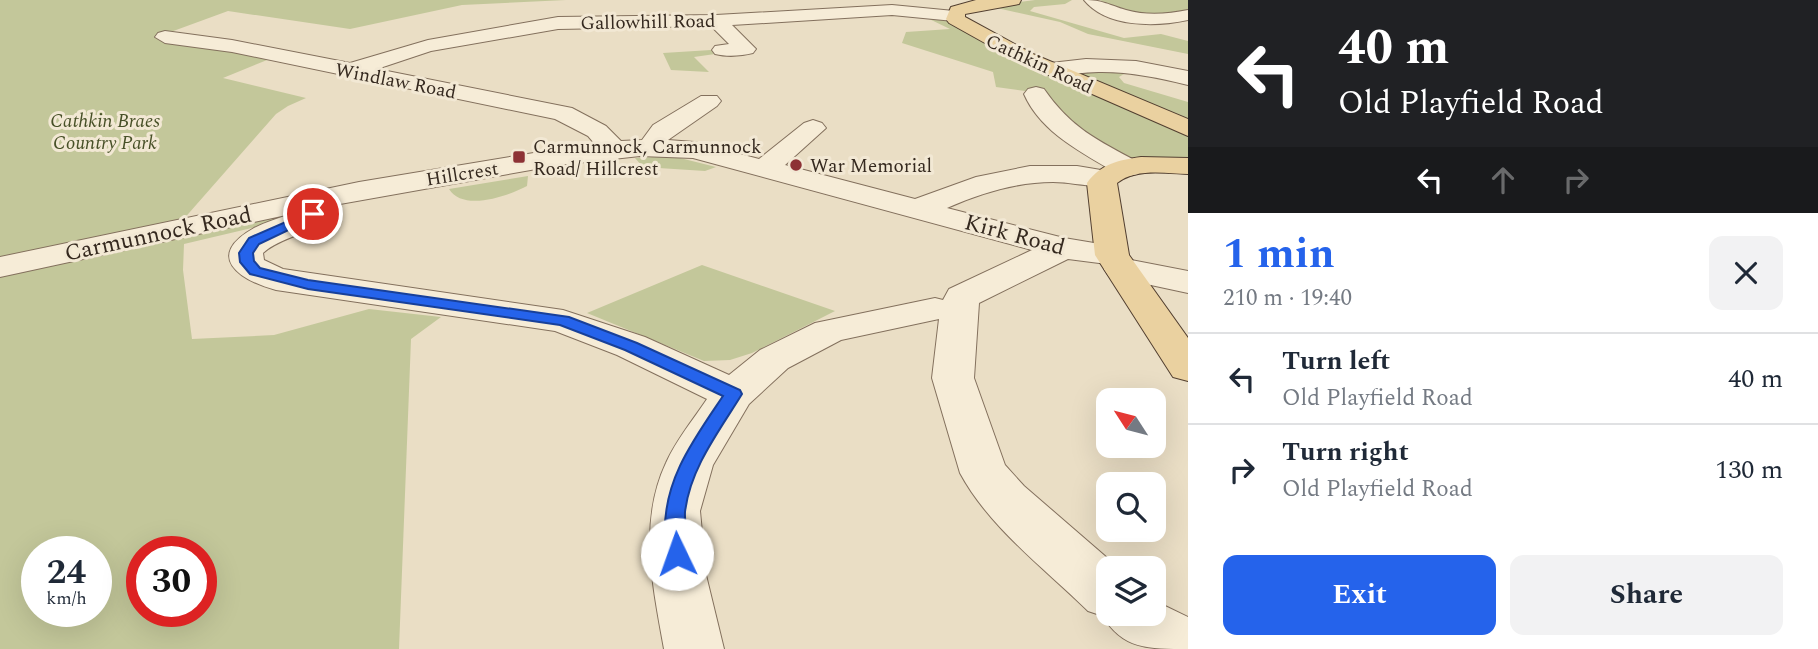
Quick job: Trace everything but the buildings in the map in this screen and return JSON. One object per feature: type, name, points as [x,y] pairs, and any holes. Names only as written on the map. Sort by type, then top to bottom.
[{"type":"main road","name":"Cathkin Road","points":[[1013,0],[976,5],[957,11],[954,16],[958,23],[978,34],[1051,69],[1188,128]]},
{"type":"main road","points":[[1188,166],[1153,165],[1116,173],[1102,187],[1117,262],[1188,368]]},
{"type":"street","points":[[1092,0],[1106,10],[1120,14],[1153,20],[1183,19]]},
{"type":"street","points":[[892,10],[924,7]]},
{"type":"street","name":"Gallowhill Road","points":[[347,71],[428,46],[532,25],[585,21],[716,20],[892,10],[954,16]]},
{"type":"street","points":[[806,16],[838,33]]},
{"type":"street","points":[[716,20],[746,49],[722,50]]},
{"type":"street","points":[[585,21],[602,44]]},
{"type":"street","name":"Windlaw Road","points":[[165,37],[232,46],[563,113],[597,131],[615,149]]},
{"type":"street","points":[[1051,69],[1092,64],[1128,65],[1188,78]]},
{"type":"street","points":[[1036,94],[1038,102],[1062,127],[1116,173]]},
{"type":"street","points":[[650,146],[662,130],[709,102]]},
{"type":"street","points":[[765,168],[813,128]]},
{"type":"street","name":"Hillcrest","points":[[316,198],[615,149],[650,146],[694,150],[918,209]]},
{"type":"street","points":[[918,209],[984,182],[1010,177],[1050,173],[1116,173]]},
{"type":"street","points":[[195,245],[254,241],[310,217],[316,198]]},
{"type":"street","name":"Carmunnock Road","points":[[0,267],[316,198]]},
{"type":"street","name":"Kirk Road","points":[[918,209],[1188,282]]},
{"type":"street","points":[[254,241],[246,253],[247,262],[255,271],[276,279],[563,321],[631,346],[733,394]]},
{"type":"street","points":[[1063,248],[962,297],[953,378],[984,473],[1006,500],[1096,582]]},
{"type":"street","points":[[694,649],[678,575],[675,511],[689,464],[733,394],[774,359],[829,331],[887,326],[935,309]]},
{"type":"street","points":[[1146,626],[1188,647]]},
{"type":"green space","name":"Cathkin Braes Country Park","points":[[0,0],[566,0],[462,5],[350,29],[228,11],[157,37],[272,58],[223,78],[306,98],[276,114],[182,221],[0,260]]},
{"type":"green space","points":[[1035,0],[1072,0],[1065,4],[1034,7],[1030,11],[1124,38],[1161,34],[1188,41],[1188,54],[1088,34],[1060,22],[988,6]]},
{"type":"green space","points":[[1100,0],[1188,0],[1188,12],[1165,15],[1131,14]]},
{"type":"green space","points":[[923,16],[943,19],[1021,59],[1188,131],[1188,161],[1153,157],[1119,158],[1084,138],[1039,93],[996,87],[993,72],[902,43],[906,32],[950,29]]},
{"type":"green space","points":[[711,50],[715,54],[694,57],[709,72],[671,70],[663,53]]},
{"type":"green space","points":[[1078,69],[1132,69],[1119,77],[1124,83],[1188,102],[1188,123],[1072,75]]},
{"type":"green space","points":[[672,156],[716,167],[705,171],[643,167],[635,158]]},
{"type":"green space","points":[[528,176],[527,186],[486,200],[464,200],[449,189]]},
{"type":"green space","points":[[290,210],[294,218],[184,244],[183,270],[192,339],[274,335],[369,309],[441,317],[411,339],[399,649],[0,649],[0,275]]},
{"type":"green space","points":[[702,265],[835,311],[752,353],[730,360],[704,361],[587,313]]},
{"type":"place","name":"Carmunnock, Carmunnock Road/ Hillcrest","points":[[519,157]]},
{"type":"place","name":"War Memorial","points":[[796,165]]},
{"type":"route","points":[[313,214],[254,241],[246,253],[247,262],[255,271],[276,279],[308,285],[563,321],[631,346],[733,394],[689,464],[675,511],[677,554]]}]
